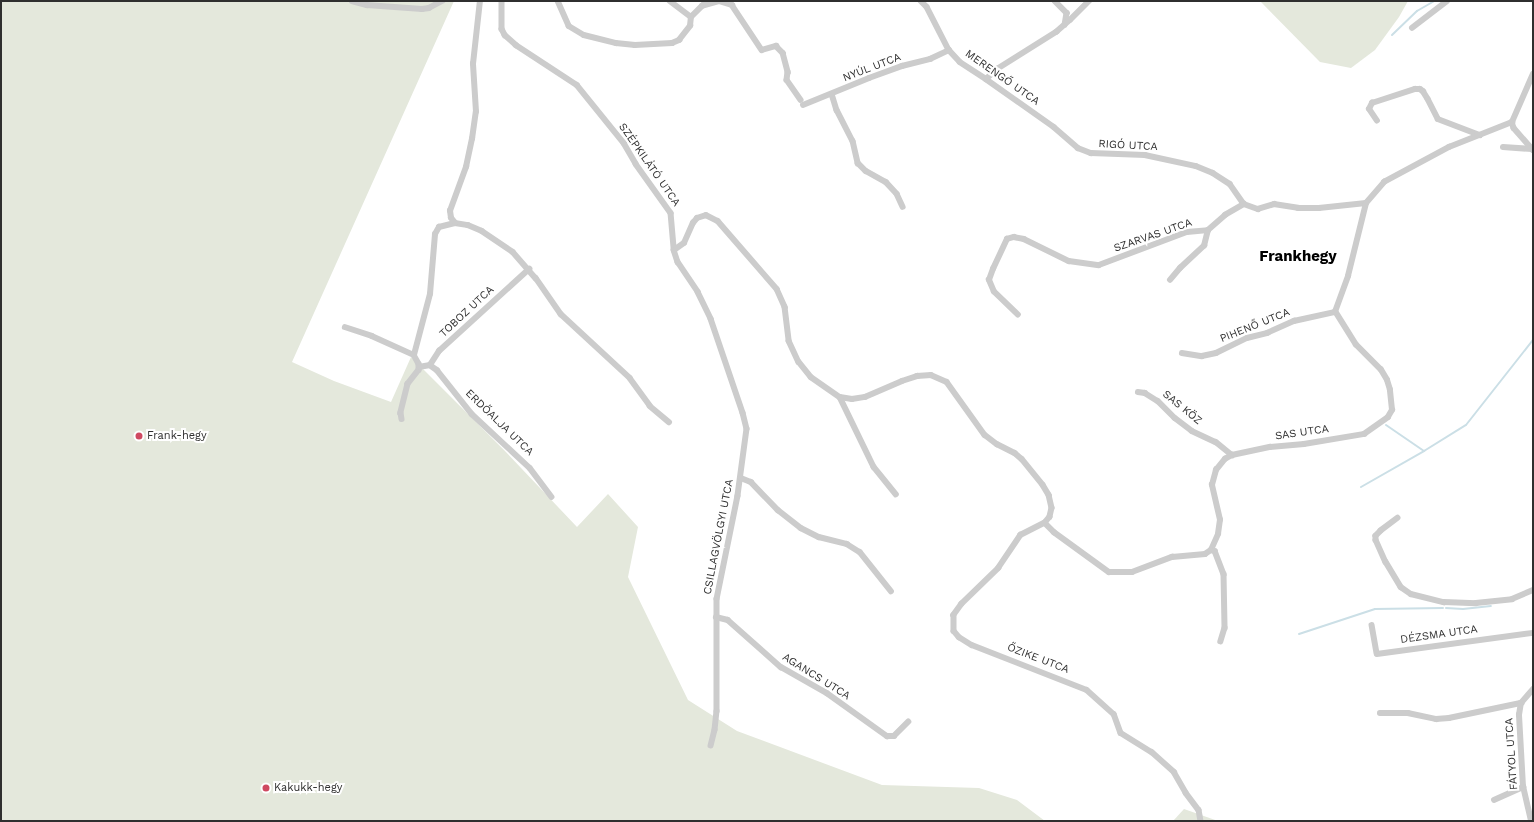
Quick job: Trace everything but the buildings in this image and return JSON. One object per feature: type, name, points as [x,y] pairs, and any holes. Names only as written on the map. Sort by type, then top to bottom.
[{"type":"street","points":[[352,1],[422,9],[429,8],[442,1]]},
{"type":"street","points":[[455,223],[451,218],[450,210],[466,167],[476,112],[473,64],[480,1]]},
{"type":"street","name":"SZÉPKILÁTÓ UTCA","points":[[502,1],[502,29],[505,35],[516,45],[577,84],[624,143],[636,164],[671,213],[674,250]]},
{"type":"street","points":[[558,1],[569,26],[584,35],[616,43],[635,45],[672,43],[679,40],[686,34],[691,17],[707,1]]},
{"type":"street","points":[[670,1],[691,17]]},
{"type":"street","name":"NYÚL UTCA","points":[[702,6],[720,1],[732,5],[762,50],[776,46],[783,53],[788,72],[787,80],[802,103],[832,94],[902,66],[930,59],[949,50]]},
{"type":"street","name":"MERENGŐ UTCA","points":[[922,1],[927,7],[949,50],[960,62],[1054,127],[1070,142]]},
{"type":"street","points":[[1055,1],[1067,13],[1065,24]]},
{"type":"street","points":[[986,79],[997,69],[1020,53],[1046,39],[1065,24],[1089,1]]},
{"type":"street","points":[[1412,28],[1447,1]]},
{"type":"street","points":[[1533,74],[1512,122],[1514,128],[1533,150]]},
{"type":"street","points":[[1377,121],[1369,109],[1372,103],[1415,89],[1423,91],[1438,119],[1480,135]]},
{"type":"street","points":[[832,94],[837,110],[853,140],[858,163],[866,171],[886,182],[897,194],[903,207]]},
{"type":"street","points":[[1335,312],[1348,276],[1366,202],[1384,182],[1449,147],[1512,122]]},
{"type":"street","name":"RIGÓ UTCA","points":[[1070,142],[1078,148],[1091,153],[1145,155],[1196,166],[1213,173],[1230,184],[1244,204]]},
{"type":"street","points":[[1503,147],[1533,150]]},
{"type":"street","points":[[1244,204],[1258,208],[1274,204],[1298,208],[1319,208],[1366,202]]},
{"type":"street","name":"SZARVAS UTCA","points":[[1018,315],[994,292],[989,280],[1007,239],[1014,237],[1024,239],[1070,261],[1099,265],[1187,232],[1208,230],[1225,215],[1244,204]]},
{"type":"street","points":[[674,250],[684,243],[693,222],[697,218],[706,215],[718,221],[777,289],[785,307],[789,341],[799,362],[811,376],[840,397],[852,399],[865,397],[902,380],[917,376],[931,375],[947,382],[985,434],[997,444],[1015,453],[1022,459],[1043,485],[1049,494],[1052,508],[1050,517],[1045,524],[1109,572],[1132,572],[1168,558],[1196,556],[1211,550],[1218,534],[1220,520],[1212,481],[1219,466],[1232,455]]},
{"type":"street","points":[[402,419],[401,413],[408,384],[417,374],[419,367],[414,355],[430,294],[435,234],[439,227],[455,223],[468,225],[482,232],[513,252],[529,269],[561,314],[630,378],[650,406],[669,422]]},
{"type":"street","points":[[1170,280],[1180,268],[1204,246],[1208,230]]},
{"type":"street","name":"CSILLAGVÖLGYI UTCA","points":[[674,250],[678,262],[698,292],[711,319],[743,413],[747,434],[735,516],[719,585],[716,617],[717,711],[715,730],[711,746]]},
{"type":"street","name":"TOBOZ UTCA","points":[[430,365],[439,351],[529,269]]},
{"type":"street","name":"PIHENŐ UTCA","points":[[1182,353],[1202,356],[1216,353],[1247,338],[1267,333],[1294,321],[1335,312]]},
{"type":"street","name":"SAS UTCA","points":[[1232,455],[1270,447],[1304,444],[1364,434],[1388,417],[1392,410],[1390,390],[1387,380],[1381,370],[1356,345],[1335,312]]},
{"type":"street","points":[[345,327],[372,336],[414,355]]},
{"type":"street","points":[[419,367],[430,365]]},
{"type":"street","name":"ERDŐALJA UTCA","points":[[430,365],[437,370],[472,414],[530,468],[552,498]]},
{"type":"street","name":"SAS KÖZ","points":[[1138,392],[1145,393],[1158,401],[1187,428],[1216,442],[1232,455]]},
{"type":"street","points":[[840,397],[874,467],[896,494]]},
{"type":"street","points":[[741,478],[751,482],[778,510],[801,528],[819,537],[847,544],[860,552],[891,591]]},
{"type":"street","points":[[1398,518],[1376,536],[1376,540],[1389,568],[1401,587],[1411,594],[1444,602],[1476,603],[1512,599],[1533,590]]},
{"type":"street","name":"ŐZIKE UTCA","points":[[1045,524],[1021,535],[999,568],[962,604],[954,615],[954,631],[959,637],[972,645],[1088,690],[1114,714],[1121,733],[1152,752],[1174,772],[1186,793],[1199,810],[1201,821]]},
{"type":"street","points":[[1211,550],[1215,551],[1224,574],[1225,628],[1221,641]]},
{"type":"street","name":"AGANCS UTCA","points":[[716,617],[728,620],[781,667],[827,693],[888,736],[892,737],[897,734],[908,722]]},
{"type":"street","name":"DÉZSMA UTCA","points":[[1372,624],[1377,654],[1533,633]]},
{"type":"street","name":"FÁTYOL UTCA","points":[[1532,821],[1523,787],[1519,715],[1521,704],[1533,689]]},
{"type":"street","points":[[1380,713],[1408,713],[1426,718],[1442,719],[1521,704]]},
{"type":"street","points":[[1494,800],[1523,787]]},
{"type":"shaded area","points":[[1,1],[454,1],[292,362],[334,381],[391,402],[411,357],[504,450],[577,527],[608,494],[638,527],[628,577],[688,700],[737,731],[882,785],[979,788],[1017,800],[1045,821],[1,821]]},
{"type":"shaded area","points":[[1260,1],[1408,1],[1399,17],[1375,50],[1351,68],[1320,62]]},
{"type":"shaded area","points":[[1184,809],[1218,821],[1173,821]]},
{"type":"waterway","points":[[1392,35],[1417,11],[1434,1]]},
{"type":"waterway","points":[[1361,487],[1466,425],[1533,340]]},
{"type":"waterway","points":[[1386,425],[1424,451]]},
{"type":"waterway","points":[[1446,608],[1463,609],[1491,606]]},
{"type":"waterway","points":[[1299,634],[1375,609],[1443,608]]},
{"type":"place","name":"Frank-hegy","points":[[139,436]]},
{"type":"place","name":"Kakukk-hegy","points":[[266,788]]},
{"type":"district","name":"Frankhegy","points":[[1298,257]]}]
